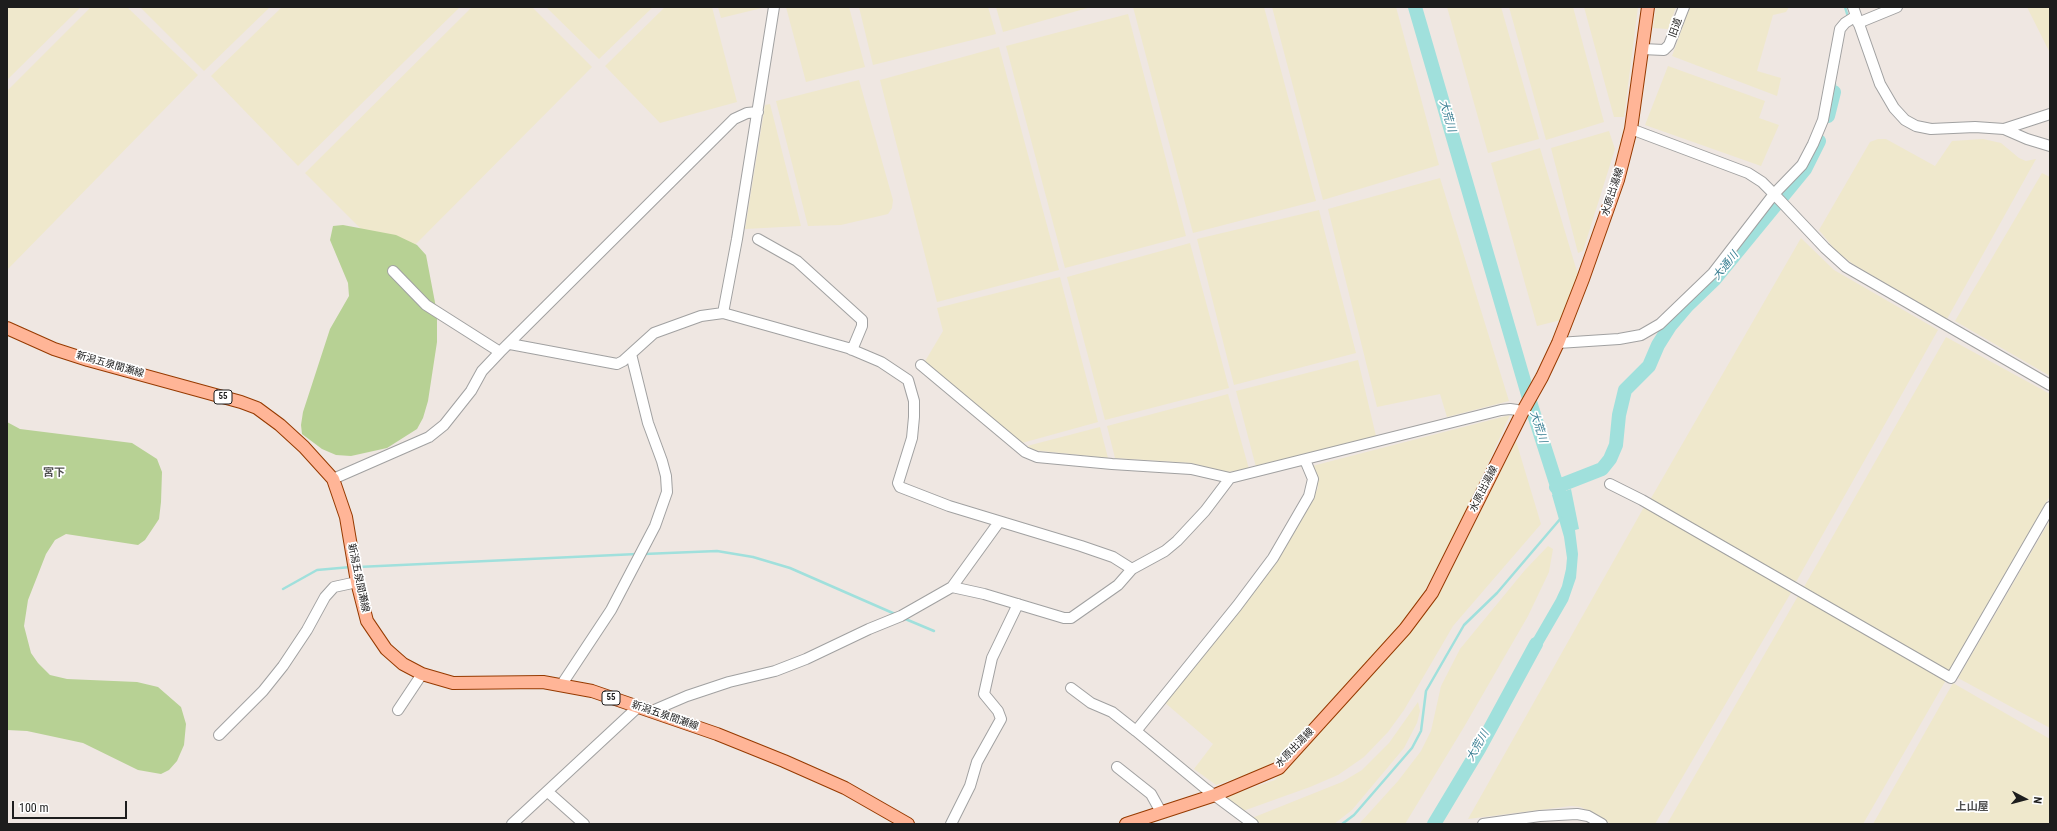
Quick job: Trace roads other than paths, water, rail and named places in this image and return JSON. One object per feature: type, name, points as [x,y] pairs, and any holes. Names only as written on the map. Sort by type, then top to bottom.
[{"type":"main road","name":"水原出湯線","points":[[1126,824],[1215,795],[1268,774],[1279,768],[1414,618],[1432,593],[1522,412],[1540,381],[1558,344],[1618,180],[1631,129],[1648,7]]},
{"type":"main road","name":"新潟五泉間瀬線","points":[[7,328],[54,349],[88,360],[257,408],[285,429],[333,479],[346,516],[355,572],[367,621],[386,649],[403,664],[422,674],[453,683],[543,682],[562,684],[592,691],[784,761],[845,788],[908,824]]},
{"type":"street","points":[[723,313],[737,240],[774,7]]},
{"type":"street","name":"旧道","points":[[1642,49],[1664,50],[1669,45],[1684,7]]},
{"type":"street","points":[[1558,344],[1631,338],[1650,331],[1660,324],[1712,274],[1775,195],[1802,165],[1813,144],[1823,120],[1840,29],[1855,15],[1898,7]]},
{"type":"street","points":[[1855,15],[1880,84],[1894,108],[1905,120],[1916,126],[1932,129],[1975,127],[2004,129],[2027,139],[2050,146]]},
{"type":"street","points":[[333,479],[429,437],[444,425],[471,391],[482,371],[500,352],[510,344],[734,120],[747,113],[758,112]]},
{"type":"street","points":[[2004,129],[2050,114]]},
{"type":"street","points":[[1631,129],[1748,173],[1762,182],[1825,248],[1846,267],[2050,385]]},
{"type":"street","points":[[758,239],[797,261],[862,320],[862,326],[852,350]]},
{"type":"street","points":[[392,271],[426,305],[500,352]]},
{"type":"street","points":[[510,344],[617,364],[631,354],[641,343],[654,333],[701,316],[723,313],[852,350],[892,368],[908,380],[914,401],[914,417],[912,438],[898,482],[900,487],[949,506],[1113,557],[1132,569]]},
{"type":"street","points":[[562,684],[611,610],[664,505],[667,492],[662,461],[648,423],[631,354]]},
{"type":"street","points":[[921,365],[1025,452],[1037,457],[1105,464],[1191,469],[1230,478],[1501,410],[1510,409],[1522,412]]},
{"type":"street","points":[[1136,731],[1237,606],[1273,558],[1309,496],[1313,484],[1313,479],[1305,460]]},
{"type":"street","points":[[952,587],[984,594],[1064,618],[1071,618],[1118,585],[1132,569],[1165,551],[1177,541],[1205,510],[1230,478]]},
{"type":"street","points":[[1610,484],[1642,500],[1952,678],[2050,507]]},
{"type":"street","points":[[652,712],[687,696],[729,682],[775,670],[899,617],[952,587],[999,522]]},
{"type":"street","points":[[219,735],[263,691],[283,666],[307,630],[325,597],[334,587],[355,572]]},
{"type":"street","points":[[951,824],[970,786],[977,762],[1001,719],[998,711],[984,694],[992,658],[1018,604]]},
{"type":"street","points":[[398,710],[422,674]]},
{"type":"street","points":[[1071,688],[1091,703],[1112,712],[1253,824]]},
{"type":"street","points":[[514,824],[638,707]]},
{"type":"street","points":[[1117,767],[1151,794],[1161,812]]},
{"type":"street","points":[[548,792],[584,824]]},
{"type":"street","points":[[1482,824],[1540,816],[1577,814],[1588,816],[1602,824]]},
{"type":"water","points":[[1571,489],[1579,529],[1575,530],[1578,554],[1576,578],[1568,601],[1532,663],[1523,656],[1556,599],[1562,586],[1566,569],[1567,558],[1564,537],[1552,495]]},
{"type":"waterway","name":"大荒川","points":[[1415,7],[1531,405],[1565,511]]},
{"type":"waterway","name":"大通川","points":[[1845,7],[1848,17]]},
{"type":"waterway","name":"大通川","points":[[1834,92],[1835,84]]},
{"type":"waterway","name":"大通川","points":[[1828,116],[1834,92]]},
{"type":"waterway","name":"大通川","points":[[1556,487],[1602,469],[1610,459],[1616,445],[1619,415],[1625,390],[1649,366],[1658,345],[1670,326],[1687,306],[1714,280],[1805,169],[1819,141]]},
{"type":"waterway","points":[[1342,824],[1354,815],[1412,748],[1421,731],[1426,691],[1464,625],[1497,593],[1561,518]]},
{"type":"waterway","points":[[644,554],[717,551],[753,557],[790,568],[895,614]]},
{"type":"waterway","points":[[358,567],[637,554]]},
{"type":"waterway","points":[[283,589],[317,570],[351,567]]},
{"type":"waterway","points":[[903,618],[934,631]]},
{"type":"waterway","name":"大荒川","points":[[1434,824],[1479,749],[1536,644]]},
{"type":"district","name":"宮下","points":[[54,473]]},
{"type":"district","name":"上山屋","points":[[1972,807]]}]
